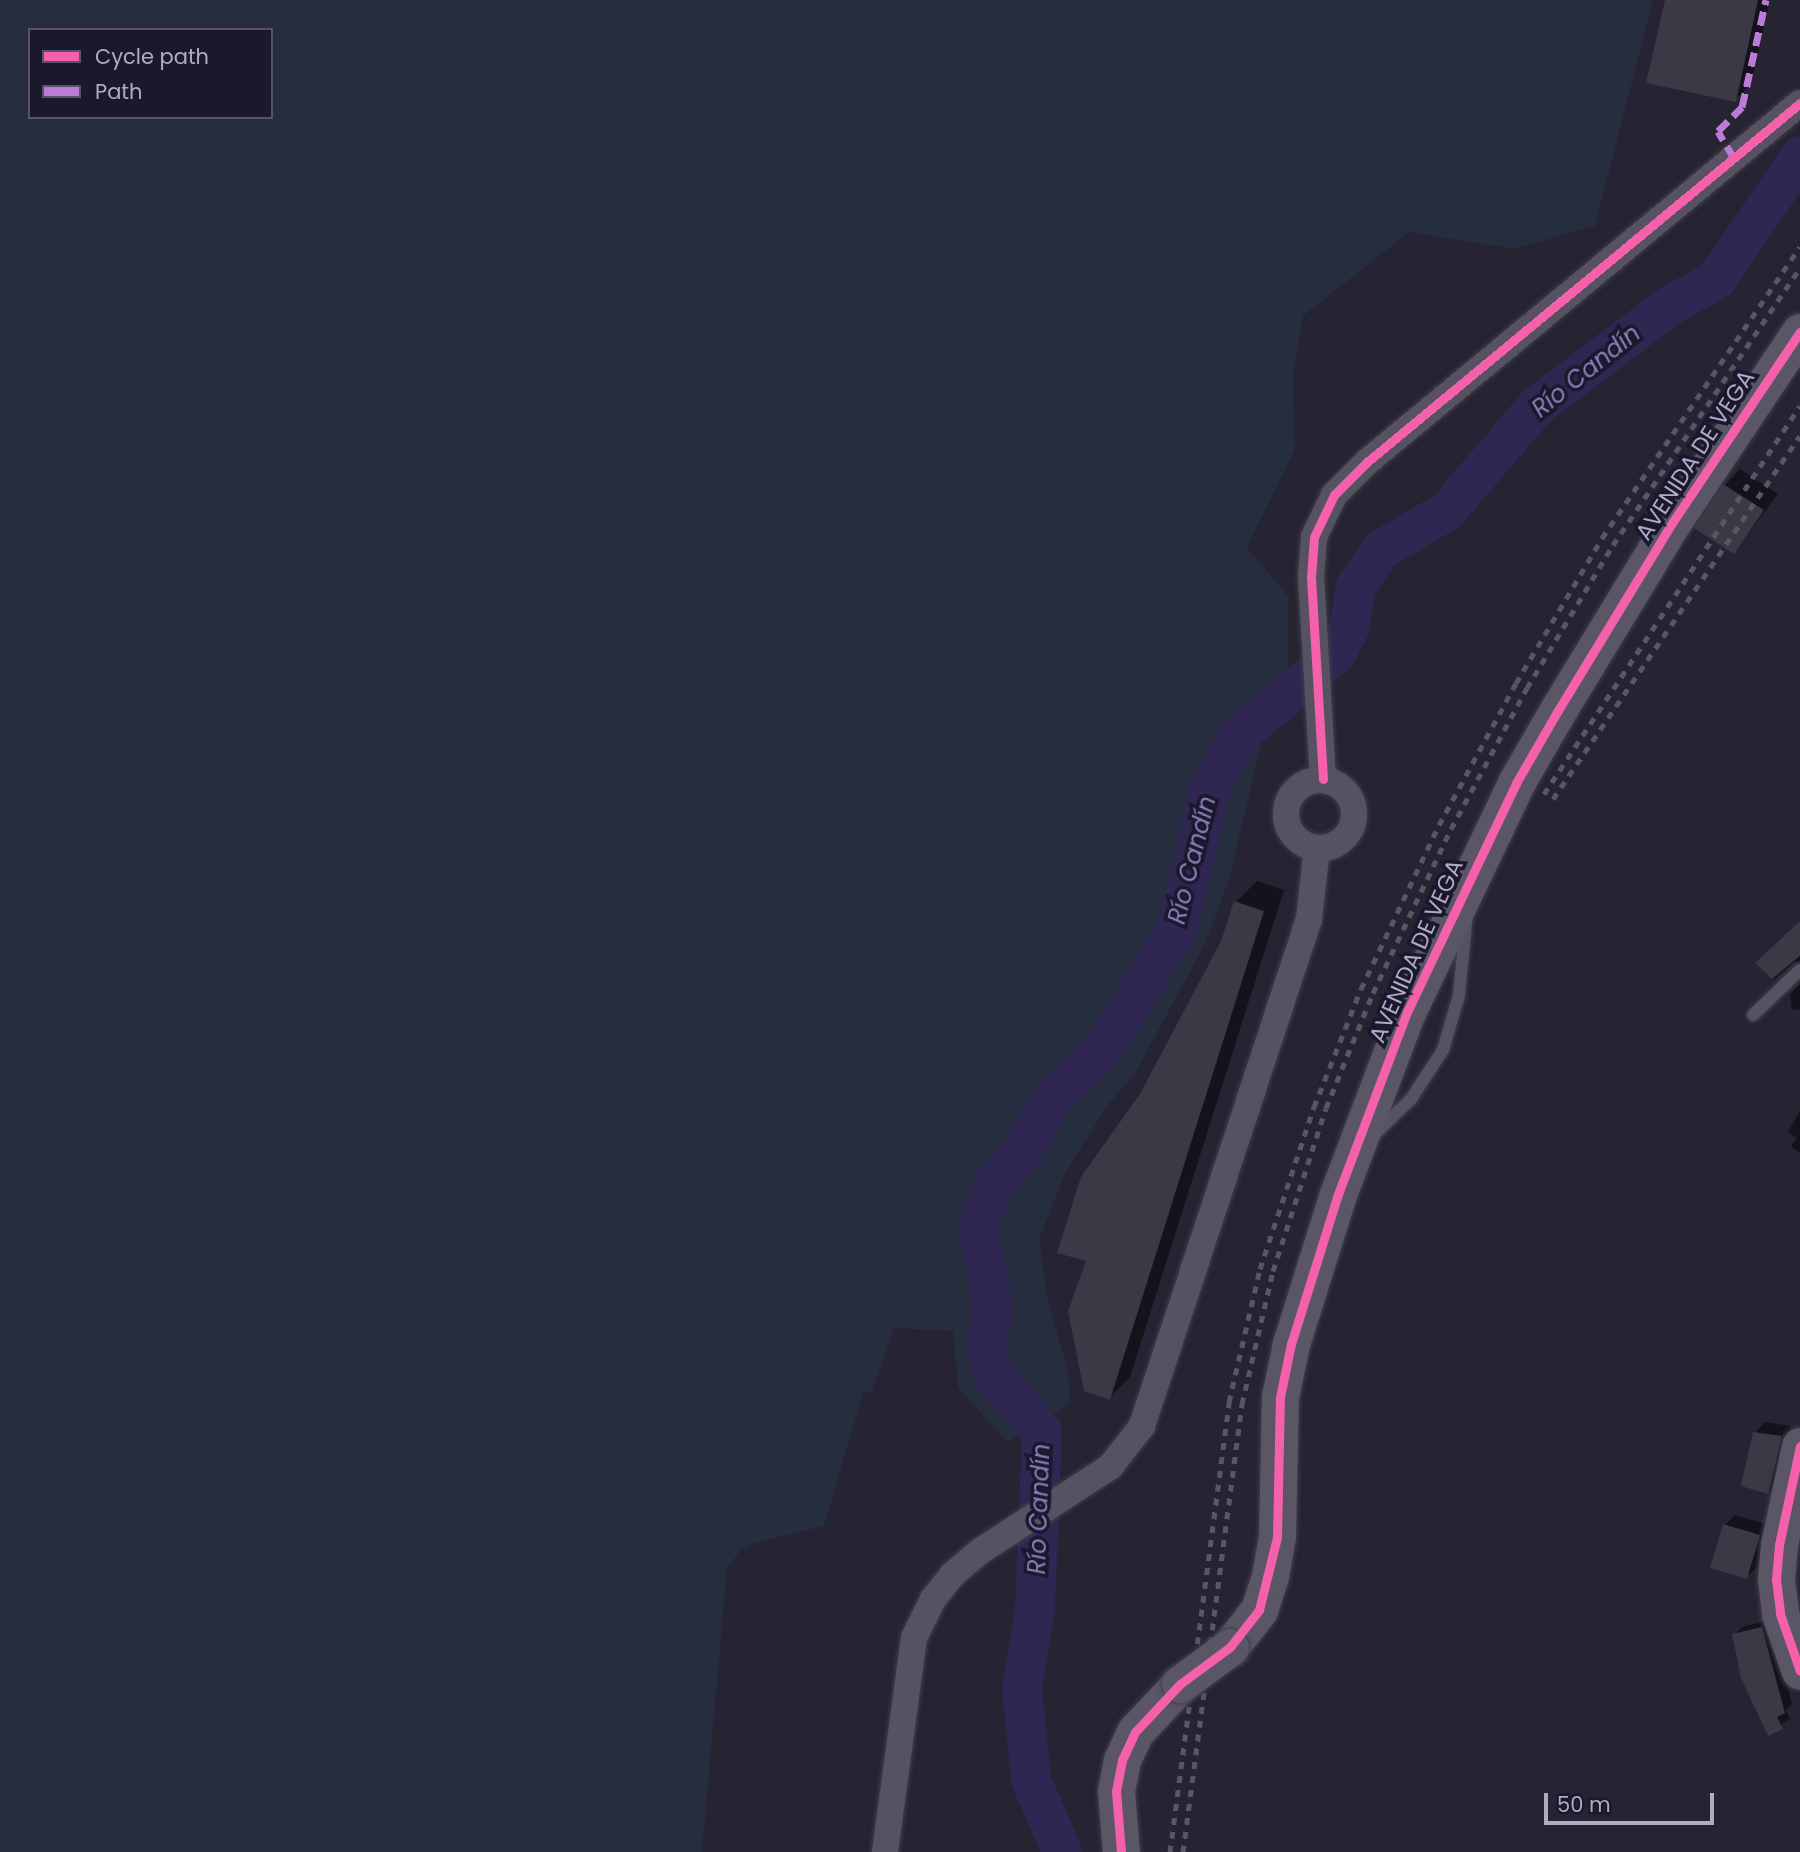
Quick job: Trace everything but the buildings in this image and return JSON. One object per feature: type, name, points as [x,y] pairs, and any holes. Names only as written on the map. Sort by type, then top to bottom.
[{"type":"street","points":[[1323,779],[1313,613],[1314,537],[1334,495],[1367,461],[1800,103]]},
{"type":"street","name":"AVENIDA DE VEGA","points":[[1121,1852],[1116,1791],[1122,1760],[1135,1732],[1180,1684],[1230,1647],[1259,1610],[1270,1576],[1277,1537],[1280,1397],[1305,1294],[1351,1159],[1407,1012],[1516,783],[1606,627],[1800,331]]},
{"type":"street","points":[[1323,779],[1349,795],[1354,816],[1346,836],[1317,848],[1296,838],[1285,817],[1286,805],[1300,786],[1323,779]]},
{"type":"street","points":[[886,1852],[914,1638],[933,1599],[953,1574],[982,1550],[1110,1467],[1142,1426],[1156,1393],[1309,919],[1317,848]]},
{"type":"street","points":[[1800,1446],[1779,1545],[1800,1671]]},
{"type":"lane","points":[[1753,1015],[1800,970]]},
{"type":"shaded area","points":[[0,0],[1653,0],[1595,226],[1513,249],[1409,232],[1303,316],[1293,376],[1295,449],[1247,547],[1288,596],[1288,673],[1262,741],[1229,880],[1205,944],[1133,1077],[1106,1107],[1065,1174],[1039,1239],[1048,1300],[1068,1371],[1070,1403],[1008,1442],[958,1388],[953,1331],[894,1328],[872,1392],[863,1393],[824,1526],[755,1543],[741,1550],[727,1568],[702,1852],[0,1852]]},
{"type":"waterway","name":"Río Candín","points":[[1062,1852],[1031,1780],[1022,1690],[1035,1607],[1042,1431],[992,1374],[987,1343],[992,1311],[988,1271],[978,1230],[993,1186],[1023,1151],[1053,1096],[1088,1066],[1111,1037],[1178,927],[1210,788],[1239,736],[1336,654],[1349,629],[1356,586],[1381,550],[1447,511],[1537,406],[1668,307],[1717,279],[1800,157]]},
{"type":"railway","points":[[1170,1852],[1229,1402],[1260,1269],[1314,1107],[1361,989],[1439,825],[1516,683],[1602,538],[1800,247]]},
{"type":"railway","points":[[1183,1852],[1242,1404],[1273,1271],[1326,1108],[1373,993],[1451,829],[1527,688],[1613,545],[1800,268]]},
{"type":"railway","points":[[1544,794],[1800,406]]},
{"type":"railway","points":[[1553,799],[1800,436]]},
{"type":"marked path","points":[[1734,158],[1718,131],[1742,107],[1766,0]]},
{"type":"cycle path","points":[[1323,779],[1311,577],[1314,537],[1334,495],[1367,462],[1800,103]]},
{"type":"cycle path","points":[[1121,1852],[1116,1791],[1122,1760],[1135,1732],[1180,1684],[1230,1647],[1259,1610],[1277,1537],[1280,1397],[1291,1344],[1337,1197],[1407,1012],[1516,783],[1557,712],[1672,523],[1800,332]]},
{"type":"cycle path","points":[[1800,1446],[1779,1545],[1776,1579],[1780,1614],[1800,1671]]}]
